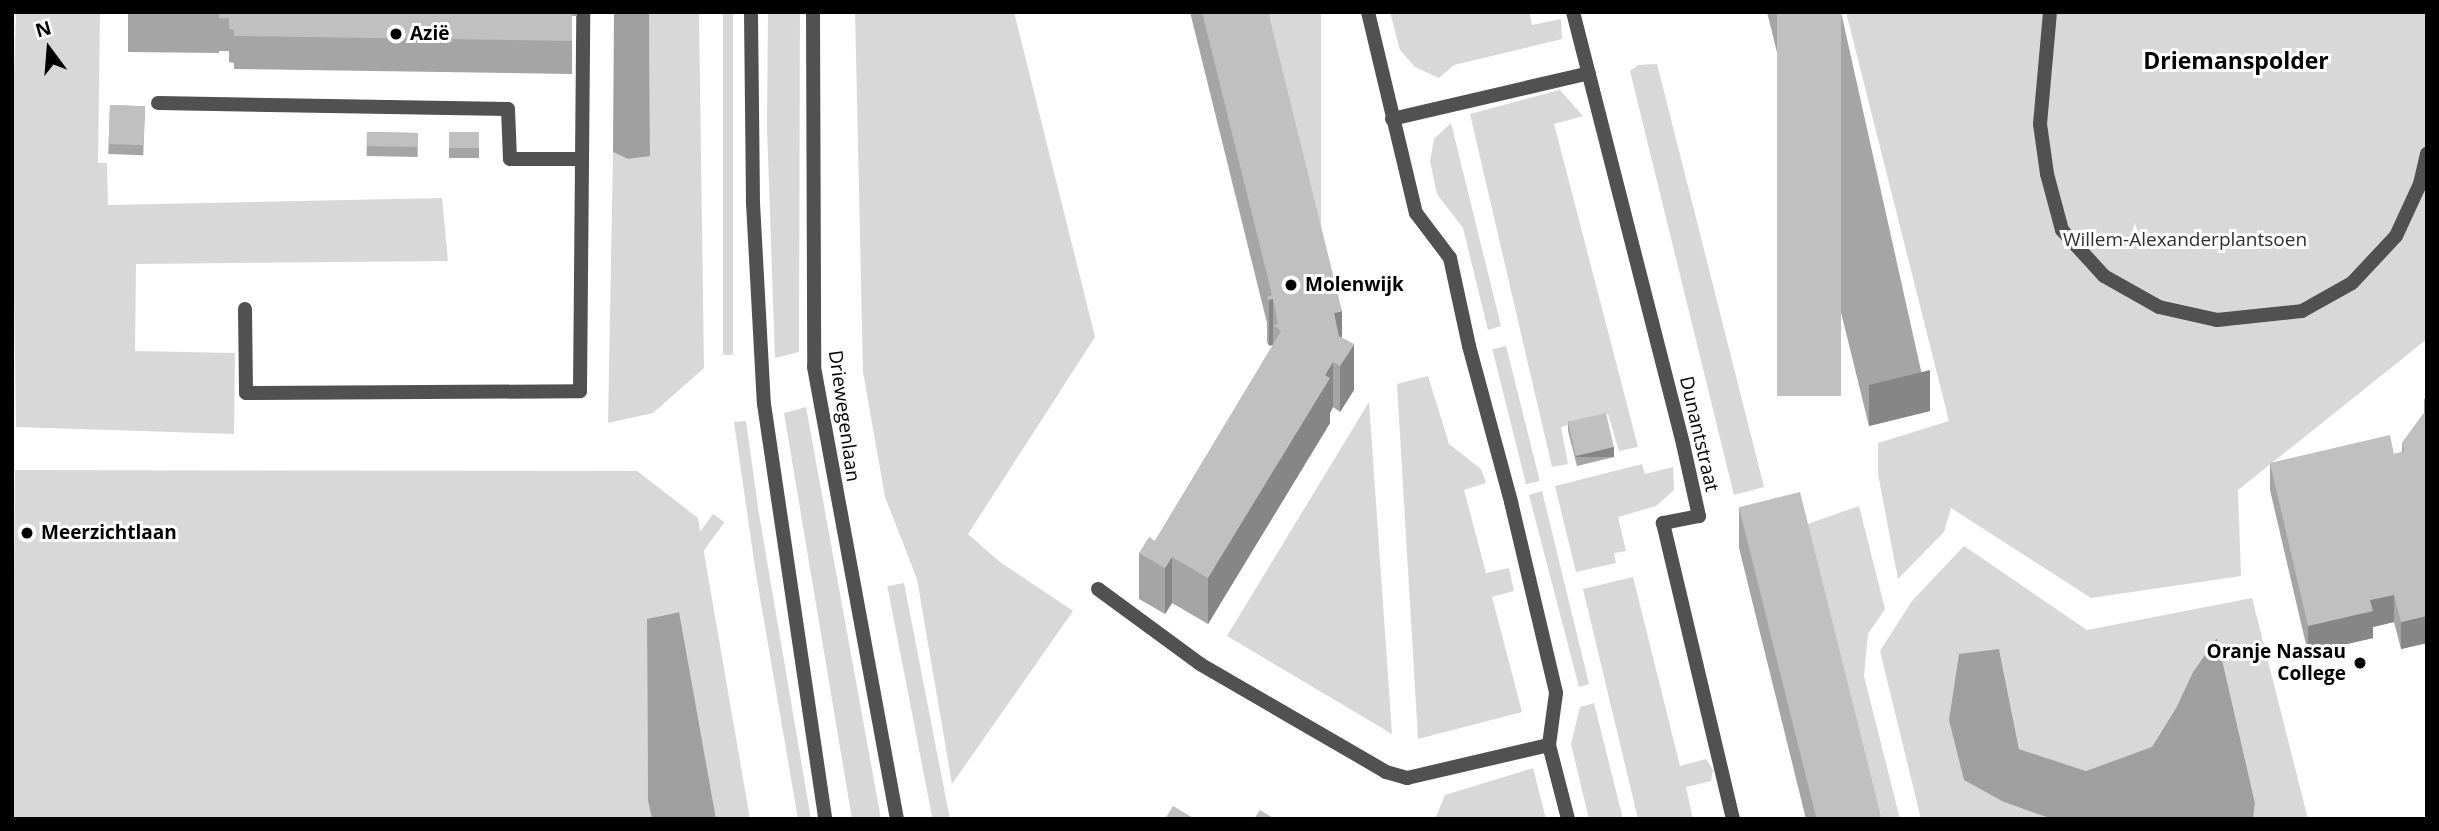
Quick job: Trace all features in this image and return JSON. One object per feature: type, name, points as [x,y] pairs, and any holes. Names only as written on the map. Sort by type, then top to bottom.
[{"type":"street","points":[[245,309],[246,393],[580,391],[583,12]]},
{"type":"street","points":[[751,12],[752,203],[764,404],[825,819]]},
{"type":"street","name":"Driewegenlaan","points":[[813,12],[814,367],[897,819]]},
{"type":"street","points":[[1368,12],[1416,214],[1450,258],[1469,346],[1511,502],[1556,693],[1549,746],[1567,819]]},
{"type":"street","name":"Dunantstraat","points":[[1573,12],[1699,516],[1664,523],[1733,819]]},
{"type":"street","points":[[2050,12],[2039,124],[2062,230],[2104,276],[2159,307],[2217,320],[2302,311],[2342,289],[2352,283],[2396,236],[2420,184],[2427,154]]},
{"type":"street","points":[[1392,119],[1589,73]]},
{"type":"street","points":[[158,103],[508,109],[510,159],[580,159]]},
{"type":"street","points":[[1098,589],[1200,664],[1386,772],[1407,778],[1549,746]]},
{"type":"green space","points":[[16,12],[100,12],[98,163],[107,163],[108,205],[442,198],[448,261],[136,264],[135,351],[235,353],[234,434],[16,427],[12,146]]},
{"type":"green space","points":[[649,12],[699,12],[704,368],[653,413],[608,423],[613,152],[628,159],[650,155]]},
{"type":"green space","points":[[723,12],[733,12],[733,355],[723,355]]},
{"type":"green space","points":[[768,12],[800,12],[799,352],[775,358],[767,127]]},
{"type":"green space","points":[[855,12],[1014,12],[1095,337],[968,534],[1000,562],[1073,611],[952,784],[917,579],[885,497],[863,372]]},
{"type":"green space","points":[[1266,12],[1321,12],[1321,232],[1266,232]]},
{"type":"green space","points":[[1390,12],[1529,12],[1532,25],[1561,19],[1562,39],[1454,65],[1439,78],[1415,67],[1400,50]]},
{"type":"green space","name":"Willem-Alexanderplantsoen","points":[[1846,12],[2427,12],[2427,339],[2238,490],[2241,576],[2091,598],[1951,508],[1944,532],[1898,579],[1878,474],[1878,443],[1949,421]]},
{"type":"green space","points":[[1657,64],[1764,487],[1734,495],[1630,71],[1638,65]]},
{"type":"green space","points":[[1560,90],[1583,116],[1554,124],[1638,447],[1619,451],[1608,414],[1561,427],[1568,464],[1552,467],[1470,114]]},
{"type":"green space","points":[[1451,123],[1501,326],[1488,330],[1463,228],[1437,194],[1430,161],[1434,139]]},
{"type":"green space","points":[[1506,346],[1540,481],[1526,484],[1492,349]]},
{"type":"green space","points":[[1428,376],[1449,444],[1481,469],[1486,483],[1464,490],[1486,573],[1509,568],[1514,591],[1492,597],[1522,712],[1418,739],[1397,384]]},
{"type":"green space","points":[[1369,402],[1392,734],[1227,636]]},
{"type":"green space","points":[[806,407],[881,819],[852,819],[784,413]]},
{"type":"green space","points":[[746,421],[759,514],[811,819],[798,819],[756,574],[734,422]]},
{"type":"green space","points":[[1642,464],[1645,474],[1673,467],[1674,490],[1656,506],[1618,517],[1626,551],[1614,553],[1616,563],[1576,572],[1555,486]]},
{"type":"green space","points":[[15,470],[637,471],[698,518],[750,819],[716,819],[678,612],[647,619],[648,800],[652,819],[12,819]]},
{"type":"green space","points":[[1542,491],[1589,684],[1579,687],[1529,495]]},
{"type":"green space","points":[[1859,506],[1885,609],[1868,634],[1864,676],[1900,819],[1875,819],[1802,526]]},
{"type":"green space","points":[[713,514],[724,522],[542,773],[531,765]]},
{"type":"green space","points":[[1964,546],[2087,630],[2252,598],[2308,819],[2253,819],[2255,803],[2217,639],[2193,672],[2176,708],[2152,748],[2086,771],[2019,749],[1999,649],[2004,802],[2052,819],[1921,819],[1880,651],[1912,601]]},
{"type":"green space","points":[[1633,577],[1680,766],[1706,759],[1713,770],[1711,781],[1686,787],[1693,819],[1638,819],[1583,589]]},
{"type":"green space","points":[[904,583],[950,819],[933,819],[887,586]]},
{"type":"green space","points":[[1594,703],[1623,819],[1589,819],[1571,744],[1580,707]]},
{"type":"green space","points":[[1533,768],[1546,819],[1435,819],[1445,795]]},
{"type":"shaded area","points":[[614,12],[649,12],[650,156],[628,159],[613,152]]},
{"type":"shaded area","points":[[679,612],[716,819],[652,819],[648,801],[647,619]]},
{"type":"shaded area","points":[[2217,638],[2255,803],[2253,819],[2052,819],[2004,802],[1964,780],[1949,720],[1959,654],[1999,649],[2019,749],[2086,771],[2152,747],[2176,708],[2193,672]]},
{"type":"building","points":[[219,12],[572,12],[572,41],[234,36],[234,30],[229,29],[229,18],[219,18]]},
{"type":"building","name":"Molenwijk","points":[[1202,12],[1268,12],[1342,311],[1334,313],[1339,336],[1354,344],[1340,366],[1333,362],[1325,375],[1330,378],[1208,578],[1172,557],[1165,568],[1139,553],[1149,537],[1155,541],[1281,331],[1273,325],[1278,324],[1273,299],[1269,300],[1267,297],[1272,295]]},
{"type":"building","points":[[1777,12],[1841,12],[1841,396],[1777,396]]},
{"type":"building","points":[[110,105],[145,106],[144,145],[109,144]]},
{"type":"building","points":[[367,132],[418,133],[418,147],[367,146]]},
{"type":"building","points":[[449,132],[479,132],[479,148],[449,148]]},
{"type":"building","points":[[2427,410],[2427,616],[2401,622],[2394,595],[2370,600],[2373,611],[2308,626],[2270,463],[2390,435],[2394,454],[2404,452],[2402,443]]},
{"type":"building","points":[[1606,413],[1614,447],[1576,456],[1568,422]]},
{"type":"building","points":[[1800,492],[1882,819],[1817,819],[1739,507]]},
{"type":"building","points":[[1173,806],[1195,819],[1165,819]]},
{"type":"building","points":[[1260,810],[1275,819],[1254,819]]},
{"type":"place","name":"Azië","points":[[396,34]]},
{"type":"place","name":"Molenwijk","points":[[1291,285]]},
{"type":"place","name":"Meerzichtlaan","points":[[27,533]]},
{"type":"place","name":"Oranje Nassau College","points":[[2360,663]]},
{"type":"district","name":"Driemanspolder","points":[[2236,60]]}]
